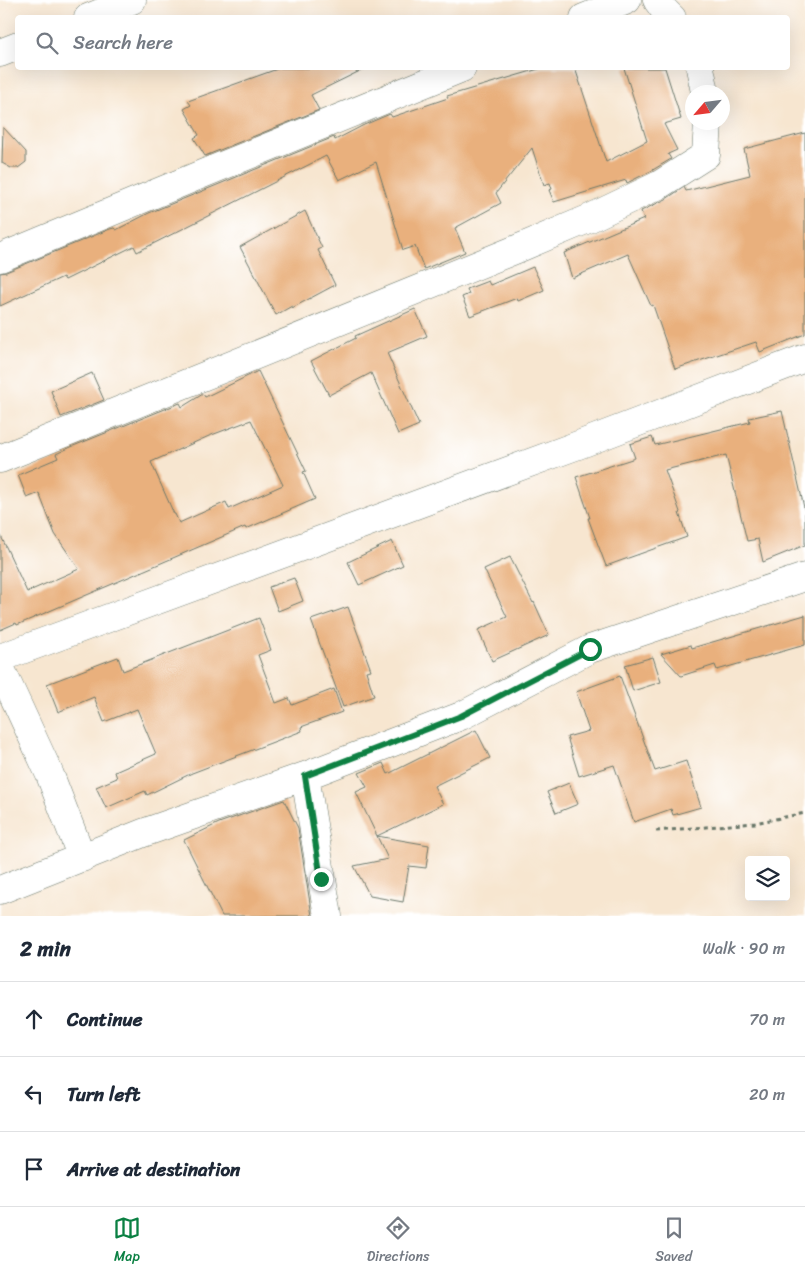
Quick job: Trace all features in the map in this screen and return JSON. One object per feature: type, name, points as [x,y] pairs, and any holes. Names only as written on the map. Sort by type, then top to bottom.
[{"type":"street","points":[[95,15],[132,0]]},
{"type":"street","points":[[591,15],[627,0]]},
{"type":"street","points":[[657,0],[669,15]]},
{"type":"street","points":[[0,53],[15,47]]},
{"type":"street","points":[[0,258],[457,70]]},
{"type":"street","points":[[700,70],[704,85]]},
{"type":"street","points":[[0,459],[588,219],[659,185],[706,156],[708,130]]},
{"type":"street","points":[[0,658],[572,447],[805,358]]},
{"type":"street","points":[[0,890],[143,833],[305,776],[461,716],[590,649],[805,577]]},
{"type":"street","points":[[0,667],[50,775],[82,858]]},
{"type":"street","points":[[305,776],[328,916]]},
{"type":"path","points":[[656,831],[755,823],[805,813]]},
{"type":"building","points":[[274,70],[362,70],[311,95],[319,110],[205,156],[194,138],[199,135],[184,109],[191,105],[188,101]]},
{"type":"building","points":[[535,70],[576,70],[606,162],[647,141],[625,70],[666,70],[681,119],[664,124],[677,150],[668,154],[671,159],[627,183],[626,180],[554,202],[549,190],[552,189],[550,183],[544,185],[532,148],[496,193],[501,203],[455,228],[465,252],[424,269],[415,246],[403,250],[376,162],[339,180],[326,156],[137,252],[134,246],[65,280],[63,277],[0,306],[0,273],[110,229],[114,228],[116,230],[149,213],[334,137],[335,140],[390,114],[392,117],[448,98],[447,96]]},
{"type":"building","points":[[3,127],[26,152],[26,162],[18,168],[11,168],[2,163]]},
{"type":"building","points":[[805,133],[805,334],[760,352],[756,342],[675,369],[653,305],[651,306],[628,254],[572,278],[564,253],[644,219],[641,211],[666,199],[684,187],[686,191],[750,175],[744,149]]},
{"type":"building","points":[[305,211],[322,248],[318,250],[335,285],[276,315],[240,247]]},
{"type":"building","points":[[533,267],[544,290],[518,301],[517,298],[470,316],[462,297],[469,294],[467,289],[488,281],[490,285]]},
{"type":"building","points":[[415,309],[427,336],[387,353],[419,425],[398,434],[371,373],[329,395],[311,361],[356,338],[355,336]]},
{"type":"building","points":[[258,371],[306,471],[303,472],[315,499],[17,625],[16,623],[0,630],[0,534],[27,592],[79,569],[55,534],[39,493],[27,498],[18,475],[58,458],[56,454],[71,447],[180,403],[182,407],[203,394],[205,397]],"holes":[[[251,420],[283,485],[229,509],[226,502],[179,523],[151,462],[209,436]]]},
{"type":"building","points":[[92,373],[104,400],[61,417],[51,391]]},
{"type":"building","points":[[782,411],[805,512],[805,545],[763,562],[758,539],[747,541],[726,455],[665,470],[687,537],[606,566],[588,518],[590,518],[576,477],[635,458],[630,444],[652,437],[655,445],[750,422],[749,418]]},
{"type":"building","points":[[392,541],[403,565],[359,585],[348,562]]},
{"type":"building","points":[[510,557],[549,635],[492,661],[478,630],[507,617],[484,569]]},
{"type":"building","points":[[294,578],[303,601],[278,611],[269,587]]},
{"type":"building","points":[[348,607],[371,670],[366,671],[374,696],[343,707],[311,620]]},
{"type":"building","points":[[805,615],[805,645],[717,670],[715,665],[681,676],[661,654],[691,645],[692,648]]},
{"type":"building","points":[[259,618],[271,650],[258,655],[276,703],[289,698],[292,705],[334,689],[342,712],[301,727],[302,731],[192,773],[147,795],[145,791],[106,808],[96,787],[117,778],[115,772],[156,754],[137,709],[104,722],[94,697],[58,712],[47,684],[118,657],[123,671]]},
{"type":"building","points":[[653,657],[661,682],[633,691],[625,665]]},
{"type":"building","points":[[620,676],[655,771],[686,761],[701,807],[673,815],[671,809],[634,822],[614,765],[579,776],[567,737],[589,731],[576,692]]},
{"type":"building","points":[[476,730],[490,758],[434,786],[443,804],[377,836],[356,792],[367,787],[359,773],[383,763],[388,774]]},
{"type":"building","points":[[569,783],[578,804],[556,813],[547,792]]},
{"type":"building","points":[[284,800],[298,828],[312,916],[222,916],[184,840],[219,823]]},
{"type":"building","points":[[377,836],[429,845],[426,868],[409,866],[403,902],[370,896],[354,866],[388,859]]},
{"type":"route","points":[[321,879],[305,776],[461,716],[590,649]]}]
